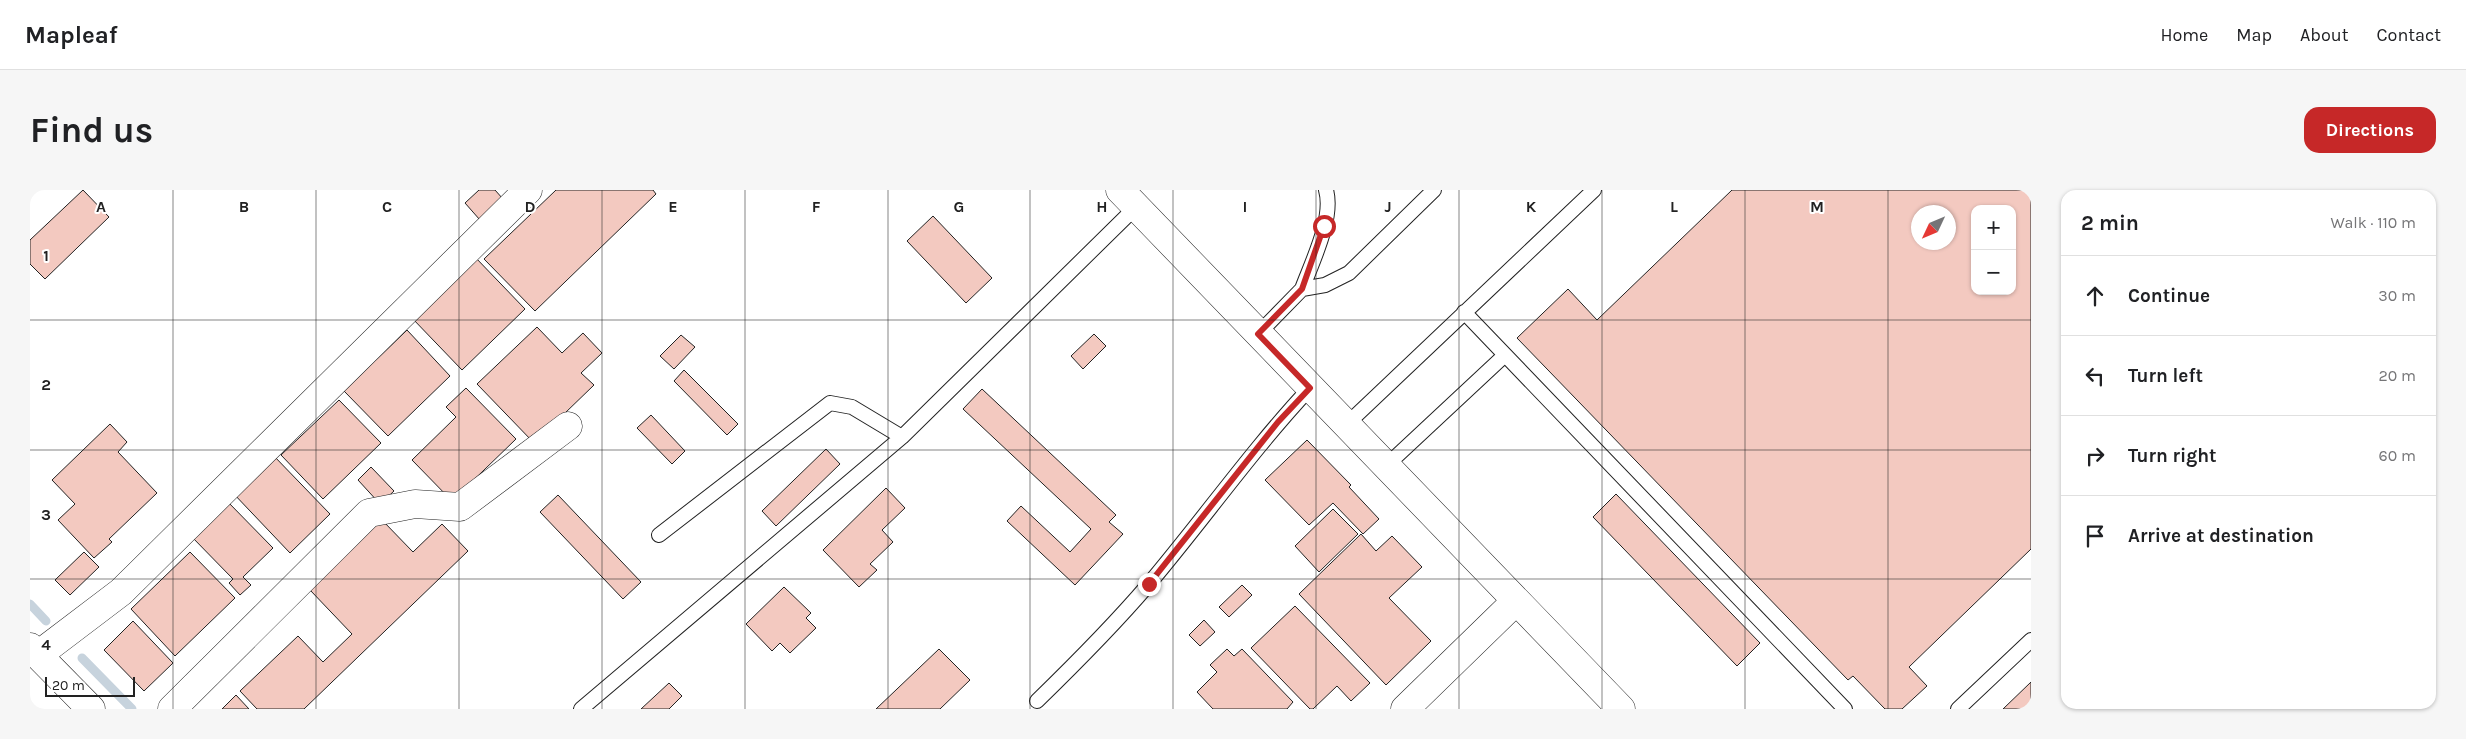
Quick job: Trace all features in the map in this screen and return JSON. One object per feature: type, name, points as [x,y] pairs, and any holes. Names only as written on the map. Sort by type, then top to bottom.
[{"type":"street","points":[[90,709],[34,651],[121,592],[528,190]]},
{"type":"street","points":[[1128,199],[1621,709]]},
{"type":"street","points":[[172,709],[369,513],[415,504],[460,507],[568,426]]},
{"type":"street","points":[[1405,709],[1516,601]]},
{"type":"lane","points":[[1258,334],[1302,289],[1324,226],[1329,201],[1326,190]]},
{"type":"lane","points":[[1302,289],[1325,285],[1349,273],[1434,190]]},
{"type":"lane","points":[[1346,424],[1594,190]]},
{"type":"lane","points":[[581,709],[902,437],[1128,199]]},
{"type":"lane","points":[[1464,312],[1846,709]]},
{"type":"lane","points":[[1386,466],[1505,355]]},
{"type":"lane","points":[[1037,701],[1092,648],[1149,584],[1278,422],[1310,388]]},
{"type":"lane","points":[[659,535],[830,402],[852,407],[902,437]]},
{"type":"lane","points":[[1958,709],[2031,640]]},
{"type":"building","points":[[83,190],[109,217],[45,279],[30,264],[30,240]]},
{"type":"building","points":[[479,190],[495,190],[503,199],[480,220],[465,203]]},
{"type":"building","points":[[556,190],[653,190],[656,194],[535,311],[484,259]]},
{"type":"building","points":[[1732,190],[2031,190],[2031,549],[1909,667],[1927,686],[1902,709],[1885,709],[1853,676],[1848,680],[1517,338],[1568,289],[1597,320]]},
{"type":"building","points":[[933,216],[992,278],[966,303],[907,241]]},
{"type":"building","points":[[474,256],[525,309],[462,370],[411,317]]},
{"type":"building","points":[[537,327],[562,353],[583,333],[602,353],[581,373],[594,385],[534,443],[477,384]]},
{"type":"building","points":[[407,330],[450,376],[388,436],[344,391]]},
{"type":"building","points":[[1094,334],[1106,346],[1083,369],[1071,356]]},
{"type":"building","points":[[681,335],[695,347],[674,369],[660,356]]},
{"type":"building","points":[[684,370],[738,424],[727,435],[674,381]]},
{"type":"building","points":[[466,388],[516,439],[452,501],[412,460],[456,417],[446,407]]},
{"type":"building","points":[[982,389],[1116,515],[1109,522],[1123,534],[1075,585],[1007,521],[1021,506],[1070,552],[1091,529],[963,409]]},
{"type":"building","points":[[339,400],[381,443],[323,499],[281,455]]},
{"type":"building","points":[[651,415],[685,451],[672,464],[637,428]]},
{"type":"building","points":[[110,424],[127,442],[118,452],[157,493],[109,539],[112,542],[94,558],[58,520],[75,504],[52,480]]},
{"type":"building","points":[[1307,440],[1351,485],[1349,487],[1379,519],[1363,534],[1333,503],[1309,525],[1265,480]]},
{"type":"building","points":[[826,449],[840,464],[776,526],[762,511]]},
{"type":"building","points":[[272,454],[330,514],[290,553],[232,492]]},
{"type":"building","points":[[371,467],[394,491],[380,504],[358,480]]},
{"type":"building","points":[[886,488],[905,508],[882,530],[893,542],[870,564],[877,570],[859,587],[823,550]]},
{"type":"building","points":[[1616,494],[1760,643],[1737,666],[1593,517]]},
{"type":"building","points":[[558,495],[641,582],[623,599],[540,512]]},
{"type":"building","points":[[226,500],[273,548],[243,577],[251,585],[240,595],[229,583],[233,579],[190,535]]},
{"type":"building","points":[[1333,509],[1358,534],[1319,572],[1295,546]]},
{"type":"building","points":[[382,520],[413,552],[442,524],[468,551],[304,709],[257,709],[240,691],[298,636],[323,662],[352,634],[310,590]]},
{"type":"building","points":[[1361,534],[1376,551],[1392,536],[1422,567],[1389,598],[1431,641],[1386,685],[1299,594]]},
{"type":"building","points":[[84,552],[99,567],[70,595],[55,580]]},
{"type":"building","points":[[190,552],[235,598],[175,656],[131,609]]},
{"type":"building","points":[[1242,585],[1252,595],[1229,617],[1219,607]]},
{"type":"building","points":[[784,587],[811,613],[806,618],[816,628],[790,653],[780,643],[772,651],[746,624]]},
{"type":"building","points":[[1295,606],[1370,683],[1351,701],[1337,686],[1313,709],[1310,709],[1251,648]]},
{"type":"building","points":[[1204,620],[1215,632],[1200,646],[1189,635]]},
{"type":"building","points":[[133,621],[173,663],[144,691],[104,650]]},
{"type":"building","points":[[939,649],[970,680],[940,709],[876,709]]},
{"type":"building","points":[[1227,649],[1234,656],[1242,649],[1293,702],[1287,709],[1213,709],[1197,692],[1217,672],[1210,665]]},
{"type":"building","points":[[2031,682],[2031,709],[2003,709]]},
{"type":"building","points":[[669,683],[682,696],[669,709],[641,709]]},
{"type":"building","points":[[236,695],[249,709],[222,709]]},
{"type":"waterway","points":[[30,604],[46,621]]},
{"type":"waterway","points":[[82,658],[132,709]]},
{"type":"route","points":[[1149,584],[1278,422],[1310,388],[1258,334],[1302,289],[1324,226]]}]
